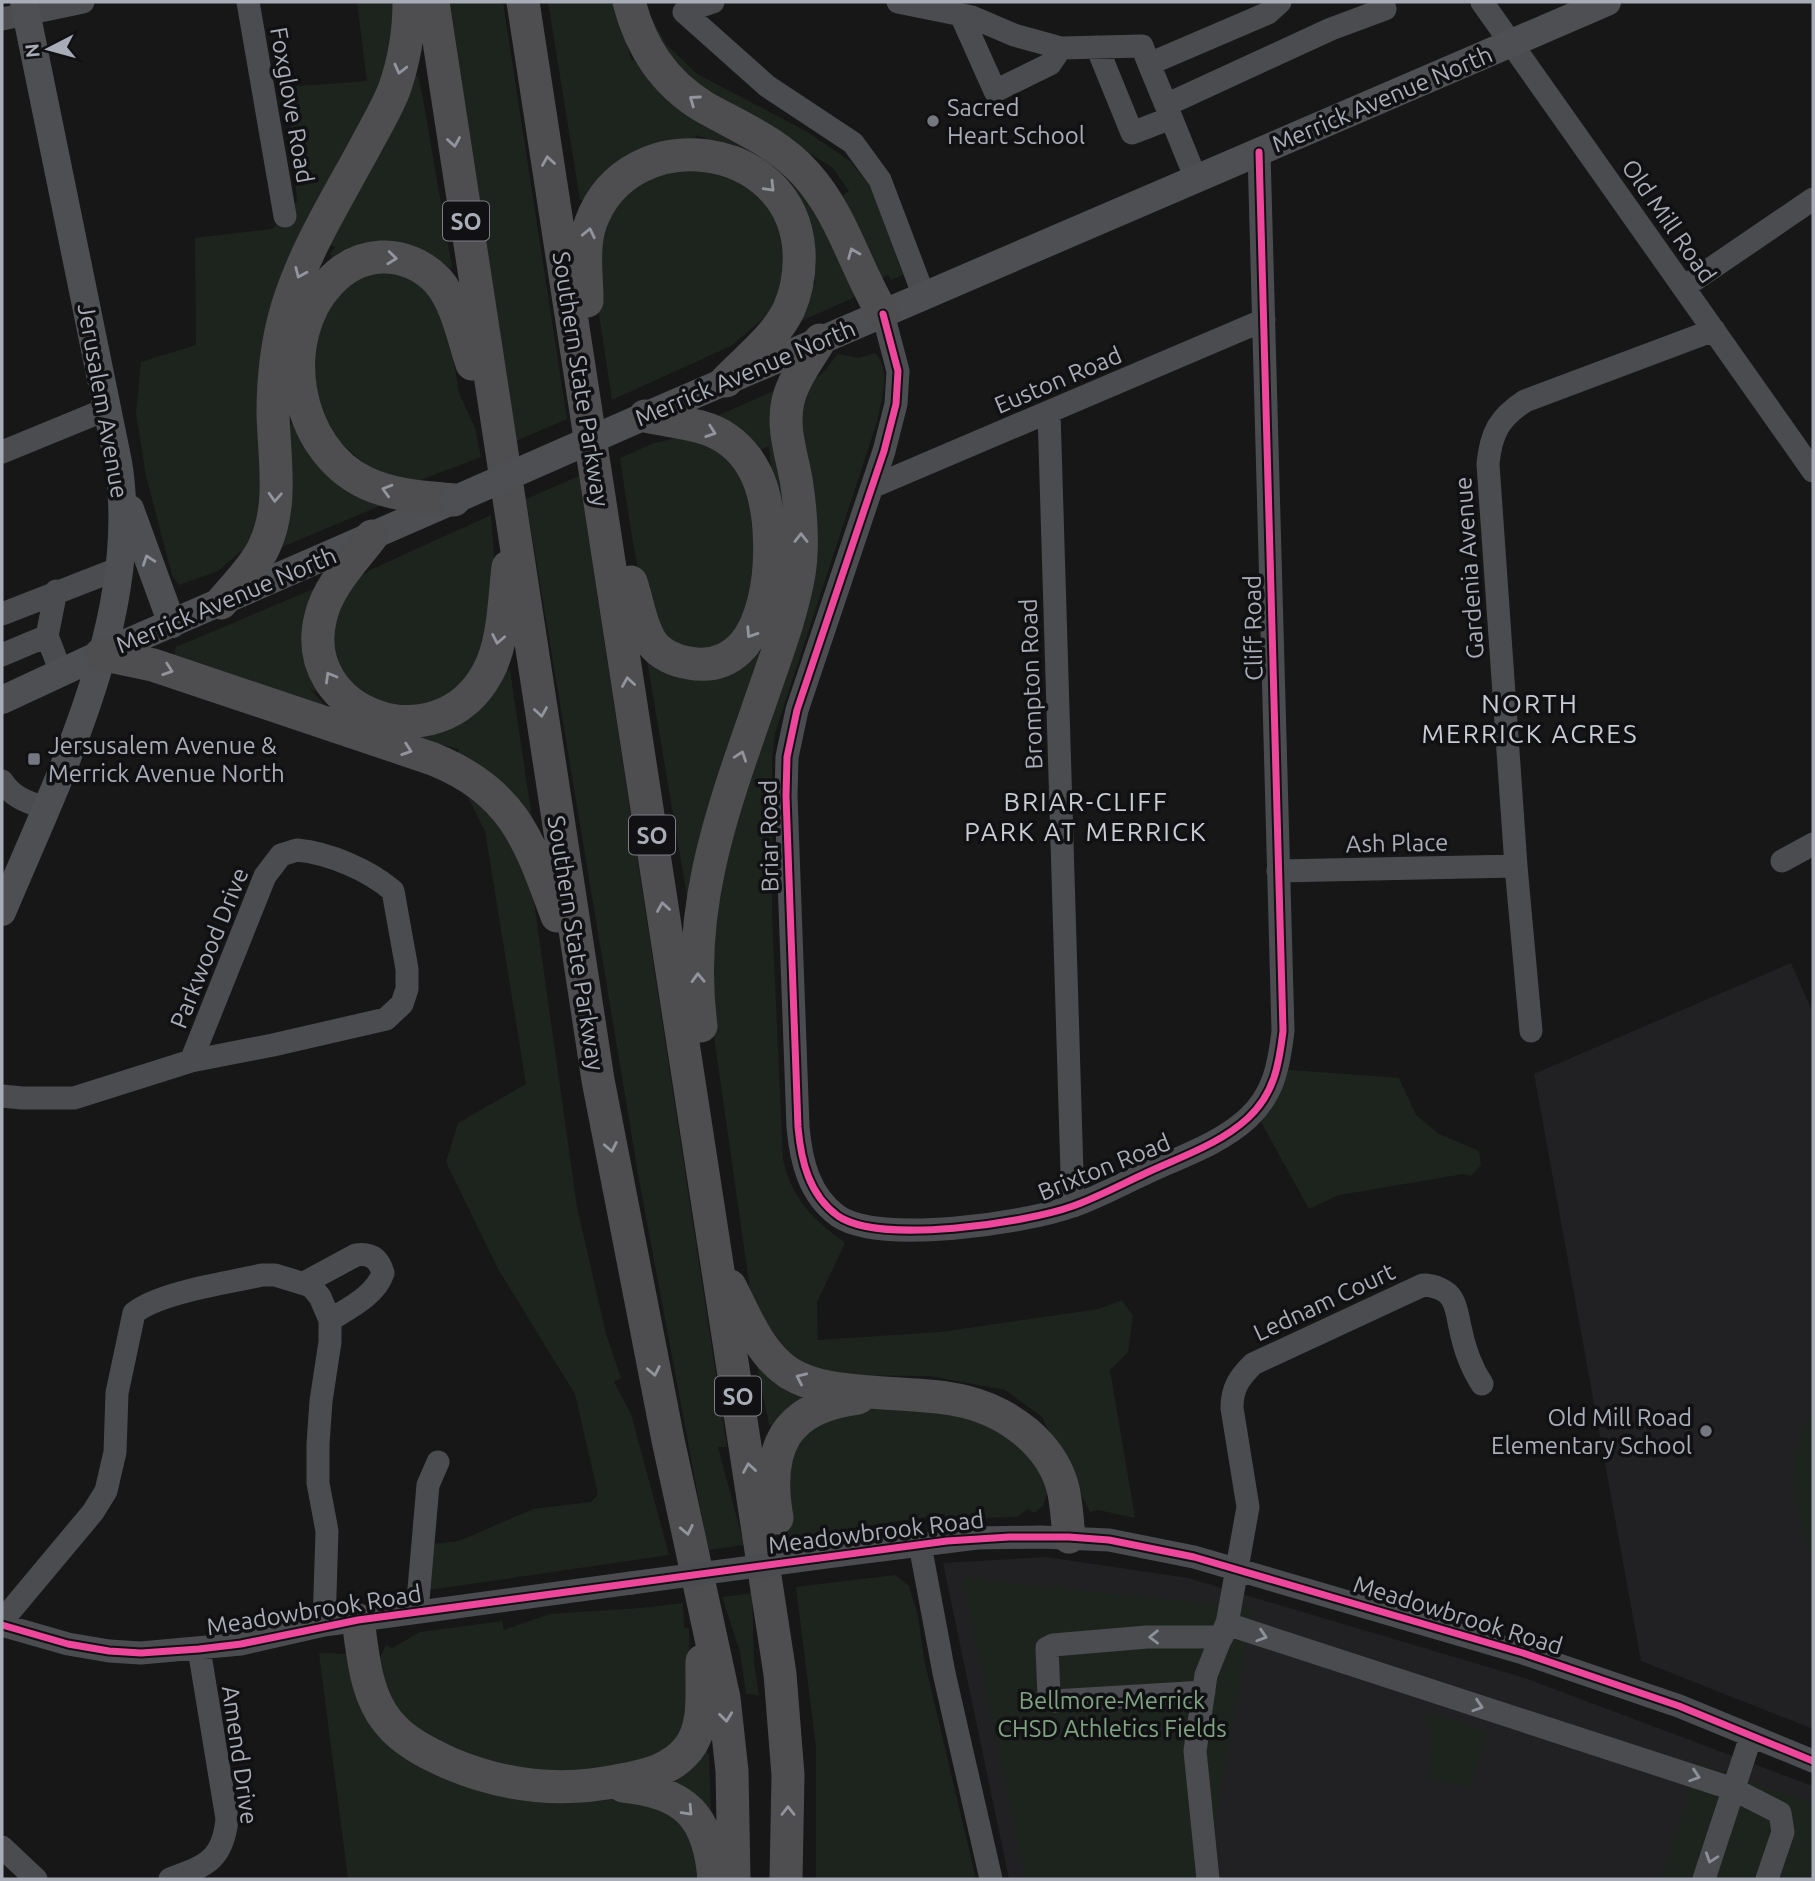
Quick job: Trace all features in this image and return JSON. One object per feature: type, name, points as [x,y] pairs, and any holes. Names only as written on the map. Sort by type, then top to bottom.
[{"type":"highway","points":[[221,603],[263,550],[268,537],[276,499],[274,385],[287,310],[295,284],[315,241],[394,90],[405,47],[409,2]]},
{"type":"highway","name":"Southern State Parkway","points":[[433,2],[582,983],[640,1302],[717,1661],[729,1737],[734,1807],[734,1879]]},
{"type":"highway","name":"Southern State Parkway","points":[[523,2],[780,1674],[786,1739],[786,1879]]},
{"type":"highway","points":[[629,2],[638,32],[649,55],[675,85],[705,107],[780,149],[820,190],[840,222],[868,289],[883,314]]},
{"type":"highway","points":[[584,398],[586,253],[590,224],[603,200],[631,172],[653,161],[678,155],[718,157],[756,173],[777,192],[796,230],[799,272],[789,309],[768,338],[726,381]]},
{"type":"highway","points":[[454,500],[393,492],[365,482],[340,465],[318,437],[303,401],[299,361],[306,323],[323,290],[345,269],[366,259],[399,258],[430,274],[439,282],[452,305],[499,440]]},
{"type":"highway","points":[[706,1192],[710,1088],[698,982],[700,911],[717,832],[781,640],[799,575],[801,522],[785,420],[792,388],[820,340]]},
{"type":"highway","points":[[597,478],[641,619],[655,647],[677,660],[696,664],[722,660],[739,649],[758,622],[768,581],[769,530],[761,486],[743,453],[720,434],[645,416]]},
{"type":"highway","points":[[372,536],[324,605],[318,629],[320,654],[338,690],[358,708],[391,720],[417,721],[440,715],[461,704],[487,674],[499,634],[513,523]]},
{"type":"highway","points":[[102,654],[153,665],[421,754],[476,781],[503,804],[525,836],[582,983]]},
{"type":"highway","points":[[716,1257],[763,1349],[788,1372],[802,1380],[829,1388],[966,1400],[996,1411],[1020,1428],[1044,1450],[1058,1473],[1065,1498],[1069,1537]]},
{"type":"highway","points":[[786,1739],[791,1608],[773,1494],[774,1462],[785,1437],[798,1419],[808,1411],[831,1401],[891,1394]]},
{"type":"highway","points":[[603,1784],[662,1770],[681,1757],[695,1737],[701,1715],[703,1603]]},
{"type":"highway","points":[[358,1620],[370,1688],[375,1701],[388,1723],[407,1740],[460,1768],[507,1782],[552,1787],[603,1784],[649,1788],[671,1796],[700,1824],[714,1879]]},
{"type":"main road","name":"Merrick Avenue North","points":[[2,700],[645,416],[1607,2]]},
{"type":"main road","name":"Jerusalem Avenue","points":[[5,896],[45,808],[89,697],[102,654],[120,568],[123,520],[121,483],[107,408],[17,11]]},
{"type":"main road","points":[[121,483],[172,624]]},
{"type":"street","points":[[17,11],[83,2]]},
{"type":"street","name":"Foxglove Road","points":[[248,2],[285,216]]},
{"type":"street","points":[[713,2],[684,12],[767,86],[853,143],[880,180],[925,296]]},
{"type":"street","points":[[898,2],[961,15],[1014,35],[1061,48],[1142,46],[1196,179]]},
{"type":"street","points":[[1149,64],[1268,13],[1280,2]]},
{"type":"street","points":[[1097,47],[1132,134],[1168,112],[1331,29],[1385,9],[1382,2]]},
{"type":"street","name":"Old Mill Road","points":[[1482,2],[1813,471]]},
{"type":"street","points":[[961,15],[995,91],[1051,64],[1061,48]]},
{"type":"street","name":"Cliff Road","points":[[1259,152],[1283,1031],[1278,1069],[1264,1100]]},
{"type":"street","points":[[1684,287],[1813,200]]},
{"type":"street","name":"Briar Road","points":[[859,1224],[840,1218],[821,1200],[804,1170],[800,1153],[786,776],[797,710],[884,452],[896,404],[898,371],[883,314]]},
{"type":"street","name":"Euston Road","points":[[872,487],[1264,320]]},
{"type":"street","name":"Gardenia Avenue","points":[[1531,1031],[1516,866],[1488,464],[1490,443],[1497,427],[1510,411],[1525,401],[1714,330]]},
{"type":"street","points":[[2,452],[107,408]]},
{"type":"street","name":"Brompton Road","points":[[1049,412],[1073,1206]]},
{"type":"street","points":[[2,614],[120,568]]},
{"type":"street","points":[[56,591],[47,636],[61,672]]},
{"type":"street","points":[[2,655],[47,636]]},
{"type":"street","points":[[2,781],[10,793],[19,799],[45,808]]},
{"type":"street","points":[[1783,861],[1813,844]]},
{"type":"street","name":"Parkwood Drive","points":[[2,1096],[74,1098],[101,1092],[191,1061],[386,1019],[402,1004],[407,989],[407,969],[393,891],[354,867],[314,852],[297,850],[281,855],[265,876],[191,1061]]},
{"type":"street","name":"Ash Place","points":[[1278,872],[1516,866]]},
{"type":"street","name":"Brixton Road","points":[[859,1224],[887,1229],[921,1230],[1018,1220],[1073,1206],[1222,1138],[1248,1118],[1264,1100]]},
{"type":"street","points":[[304,1283],[356,1255],[365,1254],[377,1260],[383,1273],[380,1282],[372,1291],[330,1320]]},
{"type":"street","points":[[2,1623],[93,1513],[106,1491],[115,1452],[117,1393],[134,1313],[143,1306],[171,1296],[262,1275],[275,1275],[311,1286],[320,1297],[330,1320],[330,1342],[321,1401],[318,1470],[327,1531],[324,1625]]},
{"type":"street","name":"Lednam Court","points":[[1238,1570],[1248,1507],[1231,1408],[1232,1393],[1239,1378],[1253,1364],[1423,1285],[1430,1285],[1448,1293],[1454,1302],[1464,1345],[1473,1371],[1482,1384]]},
{"type":"street","points":[[418,1612],[428,1485],[438,1462]]},
{"type":"street","name":"Meadowbrook Road","points":[[2,1623],[68,1644],[141,1653],[241,1644],[358,1620],[920,1545],[977,1538],[1069,1537],[1139,1546],[1194,1557],[1523,1653],[1679,1706],[1813,1761]]},
{"type":"street","name":"Meadowbrook Road","points":[[920,1545],[944,1674],[991,1879]]},
{"type":"street","points":[[1208,1879],[1195,1751],[1206,1675],[1224,1631],[1238,1570]]},
{"type":"street","points":[[1204,1692],[1054,1701],[1049,1696],[1046,1648],[1054,1644],[1224,1631],[1734,1789],[1780,1813],[1783,1832],[1767,1879]]},
{"type":"street","name":"Amend Drive","points":[[170,1879],[198,1869],[215,1856],[225,1840],[227,1819],[199,1648]]},
{"type":"street","points":[[1704,1879],[1751,1736]]},
{"type":"street","points":[[2,1847],[36,1879]]},
{"type":"shaded area","name":"Old Mill Road Elementary School","points":[[1791,963],[1813,1013],[1813,1729],[1641,1661],[1534,1074]]},
{"type":"shaded area","points":[[1046,1557],[1188,1578],[1525,1678],[1813,1786],[1813,1879],[1009,1879],[943,1563]]},
{"type":"green space","points":[[357,2],[400,2],[388,78],[284,275],[264,495],[247,555],[241,551],[218,571],[179,585],[172,575],[146,476],[136,413],[141,362],[196,345],[195,238],[272,229],[297,201],[287,87],[367,81]]},
{"type":"green space","points":[[450,2],[503,2],[567,419],[516,441]]},
{"type":"green space","points":[[548,2],[620,2],[631,61],[639,57],[818,201],[857,291],[853,298],[788,327],[806,288],[815,284],[809,231],[748,154],[696,135],[695,144],[589,200],[580,200]]},
{"type":"green space","points":[[644,5],[666,44],[697,74],[806,131],[850,161],[873,190],[903,275],[891,280],[888,275],[881,279],[839,198],[849,191],[832,167],[697,87],[669,64]]},
{"type":"green space","points":[[410,75],[418,76],[452,267],[441,272],[334,260],[330,254],[335,247],[323,241]]},
{"type":"green space","points":[[699,163],[755,185],[786,229],[791,277],[772,311],[731,346],[612,400],[593,275],[598,233],[617,202],[654,173]]},
{"type":"green space","points":[[394,266],[431,286],[448,325],[459,393],[475,428],[481,457],[421,480],[403,479],[372,470],[335,438],[314,397],[308,353],[323,309],[356,272]]},
{"type":"green space","points":[[875,353],[883,368],[884,377],[877,422],[775,733],[772,759],[772,916],[783,1160],[792,1187],[806,1208],[845,1243],[817,1302],[818,1340],[940,1332],[1099,1309],[1122,1300],[1133,1316],[1128,1352],[1110,1370],[1135,1518],[1098,1510],[1090,1512],[1042,1417],[1005,1390],[930,1376],[823,1375],[788,1359],[752,1304],[711,1015],[709,940],[720,862],[807,588],[796,421],[812,380],[822,374],[838,354],[859,358]]},
{"type":"green space","points":[[778,389],[789,488],[779,542],[769,446],[756,452],[717,416]]},
{"type":"green space","points":[[299,422],[382,505],[270,552],[282,427]]},
{"type":"green space","points":[[677,438],[712,439],[747,478],[757,578],[742,625],[724,646],[684,647],[661,638],[647,608],[641,583],[620,458],[654,443]]},
{"type":"green space","points":[[579,476],[727,1447],[718,1447],[744,1545],[709,1550],[638,1174],[526,499]]},
{"type":"green space","points":[[491,515],[496,580],[489,643],[466,689],[431,711],[360,697],[337,672],[328,636],[351,583],[370,570]]},
{"type":"green space","points":[[325,584],[328,700],[308,687],[326,706],[323,713],[173,660],[176,647]]},
{"type":"green space","points":[[645,649],[751,650],[766,654],[689,908]]},
{"type":"green space","points":[[500,666],[510,670],[533,825],[456,759],[459,749],[395,733]]},
{"type":"green space","points":[[459,779],[527,852],[577,1207],[606,1334],[621,1378],[614,1382],[631,1414],[669,1555],[429,1590],[432,1544],[459,1541],[533,1509],[591,1502],[598,1494],[575,1394],[498,1269],[446,1162],[458,1123],[526,1084],[485,831]]},
{"type":"green space","points":[[1278,1069],[1399,1078],[1416,1115],[1439,1134],[1479,1151],[1481,1165],[1471,1176],[1464,1174],[1339,1195],[1309,1209],[1255,1111]]},
{"type":"green space","points":[[754,1352],[815,1395],[772,1428],[769,1424]]},
{"type":"green space","points":[[855,1406],[973,1411],[1015,1435],[1049,1488],[1043,1506],[1034,1513],[1028,1509],[1017,1517],[946,1519],[944,1514],[788,1539],[781,1478],[791,1443],[823,1413]]},
{"type":"green space","points":[[1813,1411],[1813,1562],[1799,1515],[1793,1466],[1799,1437]]},
{"type":"green space","points":[[895,1575],[909,1586],[918,1616],[924,1659],[976,1879],[816,1879],[816,1747],[796,1587]]},
{"type":"green space","name":"Bellmore-Merrick CHSD Athletics Fields","points":[[962,1578],[1253,1608],[1207,1867],[1219,1879],[1025,1879]]},
{"type":"green space","points":[[752,1593],[754,1663],[759,1695],[746,1694],[740,1652],[722,1597]]},
{"type":"green space","points":[[683,1603],[684,1627],[689,1629],[691,1705],[683,1735],[656,1761],[566,1774],[479,1762],[409,1724],[382,1684],[380,1658],[386,1645],[392,1648],[420,1632],[502,1621],[504,1630],[550,1614]]},
{"type":"green space","points":[[319,1653],[348,1654],[396,1744],[632,1790],[689,1829],[700,1879],[348,1879]]},
{"type":"green space","points":[[1426,1712],[1487,1732],[1471,1788],[1428,1778],[1430,1740]]},
{"type":"green space","points":[[705,1750],[709,1755],[710,1815],[662,1779]]},
{"type":"green space","points":[[1698,1762],[1813,1804],[1813,1863],[1806,1879],[1661,1879]]},
{"type":"cycle path","points":[[883,314],[898,371],[896,404],[884,451],[797,710],[787,757],[786,796],[798,1127],[804,1165],[813,1188],[828,1208],[838,1216],[858,1225],[886,1229],[954,1228],[1022,1219],[1073,1206],[1101,1195],[1199,1149],[1237,1127],[1257,1109],[1274,1078],[1283,1031],[1259,152]]},
{"type":"cycle path","points":[[2,1625],[68,1644],[109,1651],[141,1653],[199,1649],[241,1644],[358,1620],[947,1541],[1009,1537],[1109,1540],[1194,1557],[1523,1653],[1679,1706],[1813,1761]]},
{"type":"place","name":"Sacred Heart School","points":[[933,121]]},
{"type":"place","name":"Jersusalem Avenue & Merrick Avenue North","points":[[34,759]]},
{"type":"place","name":"Old Mill Road Elementary School","points":[[1706,1431]]},
{"type":"district","name":"NORTH MERRICK ACRES","points":[[1530,718]]},
{"type":"district","name":"BRIAR-CLIFF PARK AT MERRICK","points":[[1086,816]]}]
